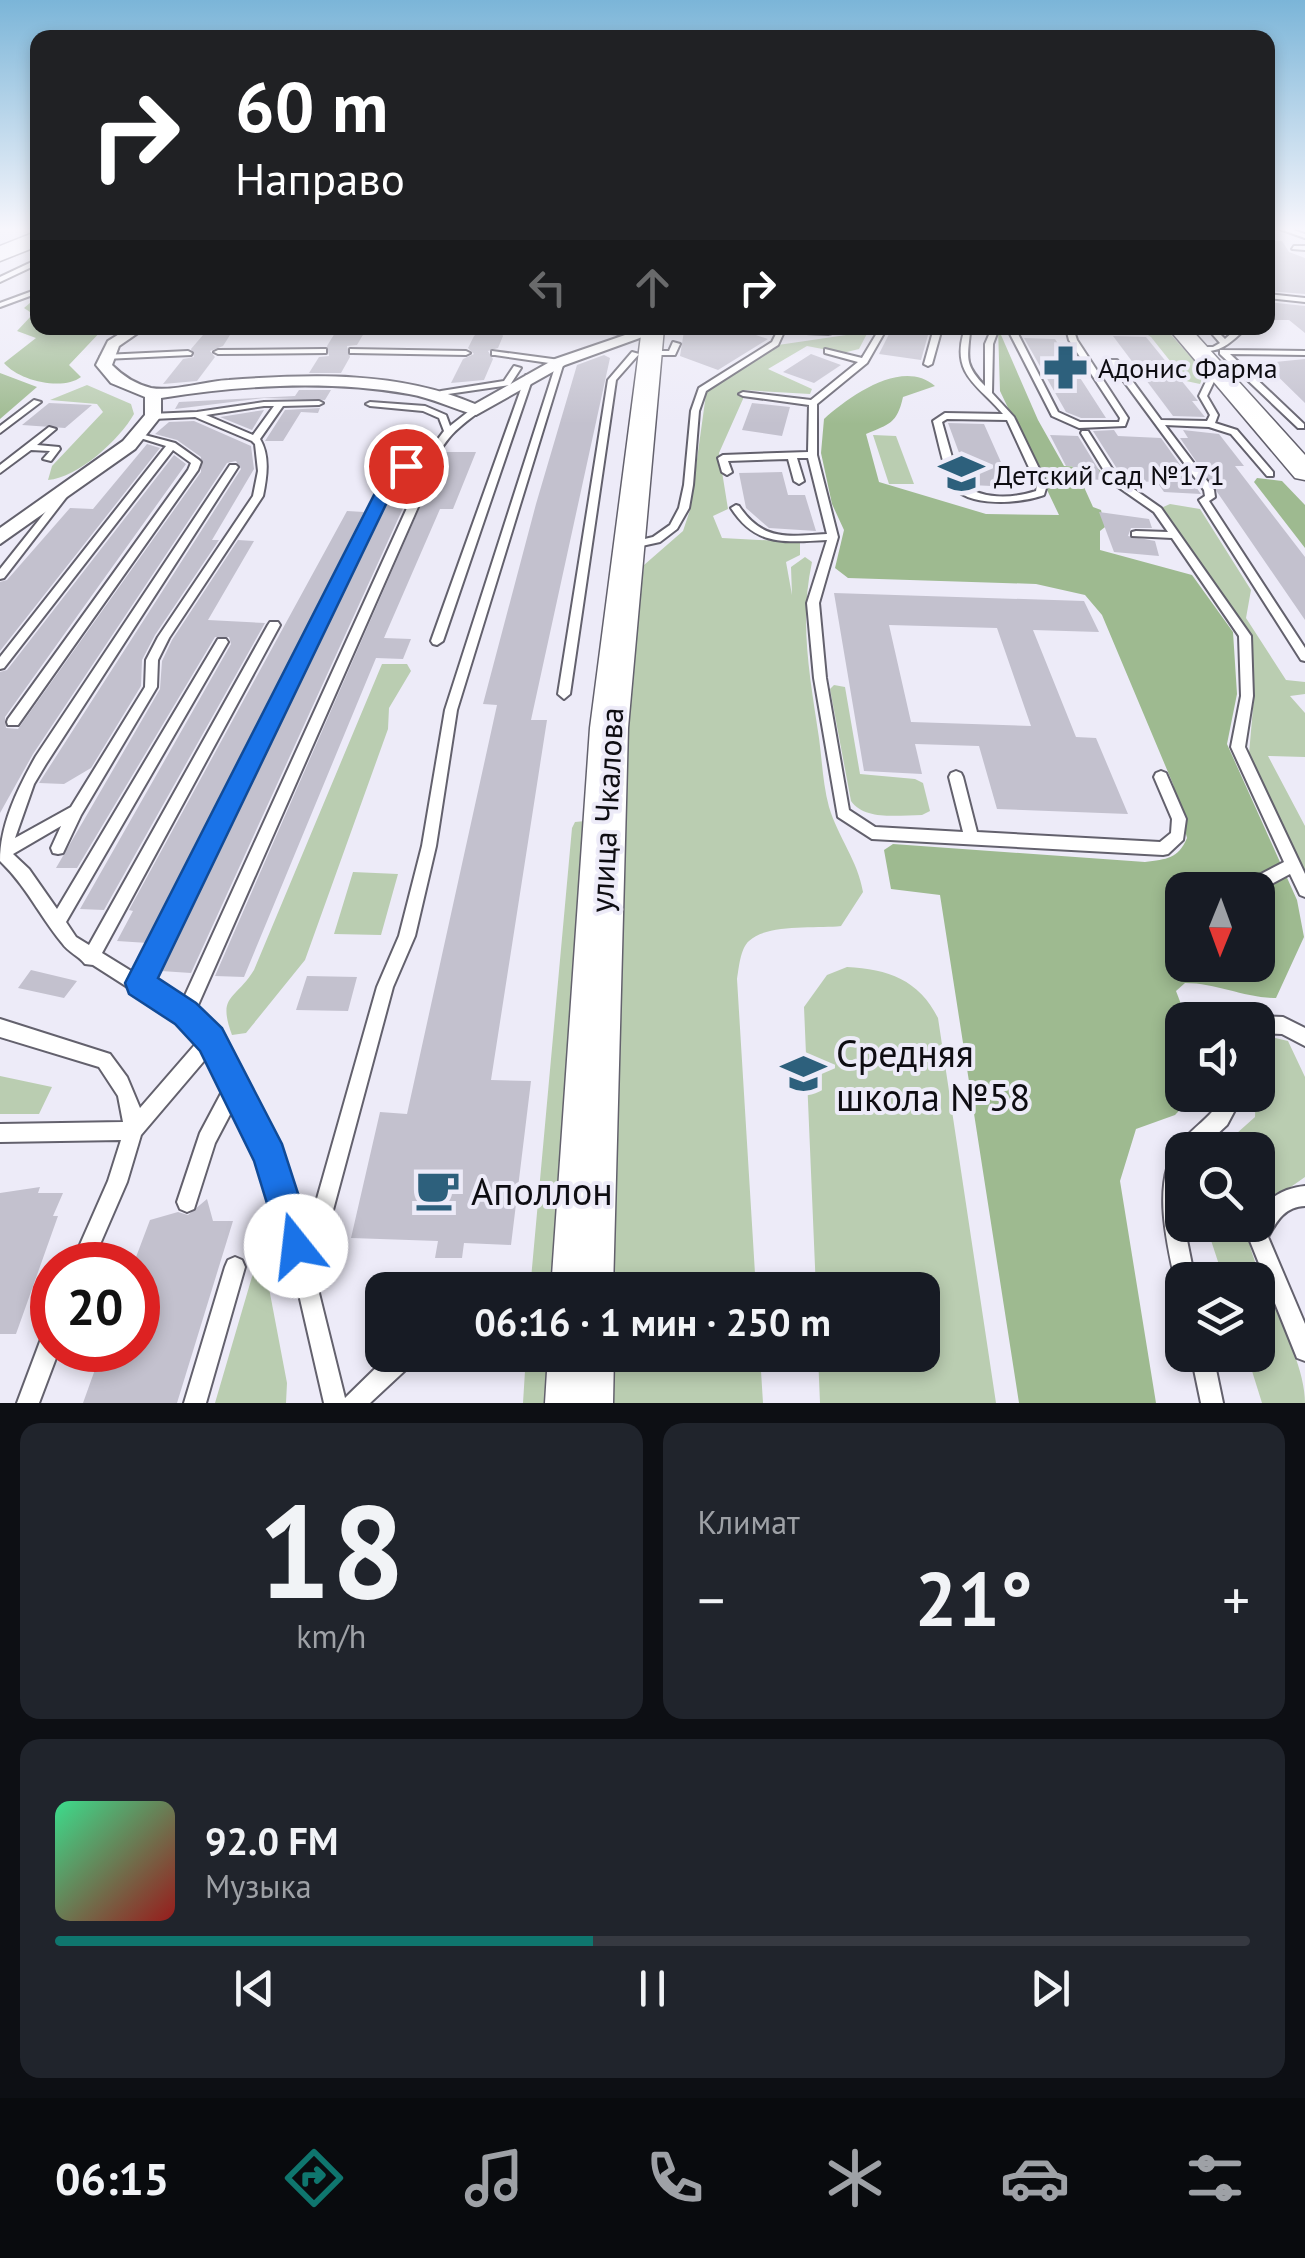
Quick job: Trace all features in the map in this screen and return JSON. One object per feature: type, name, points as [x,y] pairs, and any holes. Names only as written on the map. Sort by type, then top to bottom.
[{"type":"main road","points":[[1190,335],[1212,349],[1305,472]]},
{"type":"main road","name":"улица Чкалова","points":[[583,1272],[608,728],[647,345]]},
{"type":"main road","points":[[580,1372],[580,1403]]},
{"type":"street","points":[[126,335],[113,344],[104,365],[117,380],[152,394],[258,384],[441,393],[476,410],[523,372],[647,345]]},
{"type":"street","points":[[615,335],[647,345]]},
{"type":"street","points":[[0,538],[140,435],[153,416],[152,394]]},
{"type":"lane","points":[[0,305],[30,294]]},
{"type":"lane","points":[[625,546],[661,538],[684,508],[702,390],[775,343],[779,335]]},
{"type":"lane","points":[[743,394],[813,403],[864,360],[879,335]]},
{"type":"lane","points":[[928,364],[936,335]]},
{"type":"lane","points":[[967,335],[969,376],[1010,417],[1042,485],[1041,494],[1026,498],[976,497],[962,491],[955,483],[937,420],[945,416],[1010,417]]},
{"type":"lane","points":[[989,392],[992,335]]},
{"type":"lane","points":[[1014,335],[1055,414],[1079,424],[1122,424],[1124,418],[1072,335]]},
{"type":"lane","points":[[1210,424],[1214,415],[1203,396],[1212,349],[1234,335]]},
{"type":"lane","points":[[564,694],[612,380],[647,345]]},
{"type":"lane","points":[[1212,349],[1305,353]]},
{"type":"lane","points":[[1212,349],[1300,426]]},
{"type":"lane","points":[[218,352],[323,351]]},
{"type":"lane","points":[[353,351],[466,353]]},
{"type":"lane","points":[[828,352],[864,360]]},
{"type":"lane","points":[[104,358],[188,353]]},
{"type":"lane","points":[[306,1276],[384,987],[408,936],[429,846],[451,710],[521,498],[560,362],[496,354]]},
{"type":"lane","points":[[1114,362],[1209,490],[1210,497],[1204,500],[1305,657]]},
{"type":"lane","points":[[441,393],[507,383],[523,372]]},
{"type":"lane","points":[[437,641],[523,372]]},
{"type":"lane","points":[[0,430],[36,402]]},
{"type":"lane","points":[[254,439],[282,403]]},
{"type":"lane","points":[[153,416],[318,403]]},
{"type":"lane","points":[[813,403],[812,455],[834,537],[826,551],[813,603],[822,691],[843,813],[872,834],[1163,849],[1178,836],[1178,819],[1161,777]]},
{"type":"lane","points":[[370,404],[434,412],[443,417],[448,431]]},
{"type":"lane","points":[[140,983],[382,495],[400,470],[432,450],[448,431],[476,410]]},
{"type":"lane","points":[[58,848],[151,687],[152,660],[164,637],[258,496],[263,471],[260,443],[196,414]]},
{"type":"lane","points":[[1158,422],[1210,424],[1234,432],[1270,474]]},
{"type":"lane","points":[[0,470],[52,429]]},
{"type":"lane","points":[[1086,433],[1114,480],[1147,500],[1175,535],[1245,636],[1247,696],[1238,747],[1305,890]]},
{"type":"lane","points":[[13,722],[193,470],[196,462],[172,446],[140,435]]},
{"type":"lane","points":[[0,665],[172,446]]},
{"type":"lane","points":[[30,447],[56,450],[48,460]]},
{"type":"lane","points":[[186,1014],[423,486],[432,450]]},
{"type":"lane","points":[[727,472],[723,458],[812,455]]},
{"type":"lane","points":[[792,456],[799,480]]},
{"type":"lane","points":[[1,852],[41,760],[233,467]]},
{"type":"lane","points":[[0,576],[70,486]]},
{"type":"lane","points":[[736,508],[751,532],[762,537],[834,537]]},
{"type":"lane","points":[[1136,534],[1175,535]]},
{"type":"lane","points":[[91,958],[274,626]]},
{"type":"lane","points":[[56,923],[222,642]]},
{"type":"lane","points":[[956,777],[972,840]]},
{"type":"lane","points":[[1,852],[76,812]]},
{"type":"lane","points":[[1,852],[24,874],[70,942],[186,1014],[211,1040],[270,1156],[306,1276],[335,1403]]},
{"type":"lane","points":[[1275,874],[1293,865]]},
{"type":"lane","points":[[1275,1026],[1305,1037]]},
{"type":"lane","points":[[0,1028],[104,1060],[116,1072],[132,1116],[132,1131]]},
{"type":"lane","points":[[90,1242],[132,1131],[211,1040]]},
{"type":"lane","points":[[187,1202],[207,1140],[236,1086]]},
{"type":"lane","points":[[1206,1132],[1224,1112]]},
{"type":"lane","points":[[0,1133],[132,1131]]},
{"type":"lane","points":[[1305,1196],[1295,1195],[1270,1210],[1258,1236],[1305,1350]]},
{"type":"lane","points":[[195,1403],[234,1268]]},
{"type":"lane","points":[[28,1403],[40,1372]]},
{"type":"lane","points":[[354,1403],[387,1372]]},
{"type":"lane","points":[[1206,1372],[1212,1403]]},
{"type":"green space","points":[[30,317],[30,335],[97,335],[69,365],[81,377],[53,383],[20,375],[4,363],[36,338],[17,331]]},
{"type":"green space","points":[[866,335],[859,349],[843,353],[807,346],[768,369],[812,389],[810,394],[743,390],[743,399],[719,453],[728,509],[713,516],[722,538],[800,542],[800,555],[786,562],[792,595],[791,567],[805,557],[812,562],[806,606],[807,650],[825,790],[863,892],[841,926],[768,931],[749,941],[742,954],[737,979],[755,1272],[612,1272],[622,836],[644,565],[683,531],[690,510],[706,394],[713,384],[778,345]]},
{"type":"green space","points":[[1001,335],[1038,420],[1064,466],[1097,468],[1102,472],[1079,476],[1093,507],[1101,510],[1105,527],[1100,531],[1100,550],[1192,575],[1233,632],[1237,694],[1227,744],[1297,900],[1304,937],[1276,998],[1185,983],[1176,991],[1180,1002],[1165,1002],[1165,1112],[1178,1112],[1136,1129],[1120,1181],[1156,1403],[1019,1403],[940,895],[891,889],[884,850],[893,844],[1145,862],[1166,859],[1180,850],[1187,838],[1173,784],[1102,615],[1085,595],[1036,584],[848,578],[835,568],[844,530],[832,504],[821,453],[824,419],[877,383],[907,376],[922,378],[935,386],[903,397],[891,422],[866,434],[879,482],[986,514],[1059,515],[1000,391]]},
{"type":"green space","points":[[1148,335],[1171,335],[1205,373],[1200,384],[1186,381]]},
{"type":"green space","points":[[0,373],[37,387],[0,419]]},
{"type":"green space","points":[[87,385],[131,404],[134,414],[97,456],[60,478],[48,480],[52,466],[103,412],[97,404],[50,400]]},
{"type":"green space","points":[[873,435],[896,436],[914,484],[889,484]]},
{"type":"green space","points":[[1257,478],[1282,481],[1305,505],[1305,548],[1254,482]]},
{"type":"green space","points":[[1170,504],[1200,509],[1251,590],[1246,618],[1286,680],[1305,682],[1305,694],[1290,696],[1305,713],[1305,757],[1268,756],[1305,826],[1305,874],[1249,754],[1254,696],[1249,636],[1161,508]]},
{"type":"green space","points":[[382,664],[407,664],[411,671],[389,708],[388,729],[305,960],[246,1033],[232,1035],[227,1005],[254,970]]},
{"type":"green space","points":[[834,685],[845,687],[860,774],[923,783],[930,811],[922,815],[883,816],[865,812],[851,801],[830,689]]},
{"type":"green space","points":[[585,821],[554,1272],[532,1272],[572,828],[575,822]]},
{"type":"green space","points":[[353,872],[398,874],[381,935],[334,934]]},
{"type":"green space","points":[[847,967],[889,974],[922,994],[938,1018],[996,1403],[820,1403],[819,1372],[940,1372],[940,1272],[815,1272],[804,1007],[827,975]]},
{"type":"green space","points":[[1275,1038],[1288,1041],[1305,1077],[1305,1177],[1275,1198],[1275,1132],[1238,1132],[1255,1117],[1255,1112],[1275,1112]]},
{"type":"green space","points":[[0,1076],[52,1087],[39,1114],[0,1114]]},
{"type":"green space","points":[[1212,1242],[1249,1242],[1255,1262],[1218,1262]]},
{"type":"green space","points":[[261,1246],[287,1383],[286,1403],[215,1403]]},
{"type":"green space","points":[[1275,1309],[1295,1357],[1305,1403],[1262,1403],[1252,1372],[1275,1372]]},
{"type":"green space","points":[[525,1372],[548,1372],[547,1403],[523,1403]]},
{"type":"green space","points":[[613,1372],[761,1372],[763,1403],[613,1403]]},
{"type":"building","points":[[1275,303],[1305,306],[1305,333],[1289,320],[1275,320]]},
{"type":"building","points":[[203,335],[230,335],[223,346],[210,351],[215,357],[197,381],[163,384],[183,359],[194,357],[191,349]]},
{"type":"building","points":[[334,335],[363,335],[357,345],[347,346],[350,357],[341,373],[309,373],[319,357],[329,356],[327,346]]},
{"type":"building","points":[[683,335],[756,335],[768,339],[718,370],[680,356]]},
{"type":"building","points":[[888,335],[928,335],[921,360],[879,354]]},
{"type":"building","points":[[474,336],[503,336],[498,348],[488,351],[493,359],[484,380],[451,383],[463,359],[474,354],[468,348]]},
{"type":"building","points":[[1113,336],[1146,337],[1198,401],[1192,401],[1205,417],[1173,416]]},
{"type":"building","points":[[1024,338],[1055,339],[1106,418],[1081,418],[1066,412]]},
{"type":"building","points":[[811,354],[841,365],[814,383],[783,372]]},
{"type":"building","points":[[604,355],[610,358],[531,720],[547,720],[491,1080],[531,1081],[511,1245],[464,1243],[462,1258],[435,1258],[438,1241],[351,1238],[380,1112],[407,1114],[497,705],[483,704],[536,504],[577,365]]},
{"type":"building","points":[[1305,359],[1305,403],[1264,363]]},
{"type":"building","points":[[299,390],[331,390],[325,400],[264,398],[175,409],[179,402],[295,396]]},
{"type":"building","points":[[49,403],[92,405],[65,428],[22,425]]},
{"type":"building","points":[[752,403],[790,407],[782,436],[742,430]]},
{"type":"building","points":[[320,408],[318,413],[301,412],[283,441],[265,441],[285,410]]},
{"type":"building","points":[[264,410],[252,430],[220,417]]},
{"type":"building","points":[[194,421],[251,446],[254,469],[212,540],[219,540],[155,635],[142,660],[141,686],[91,768],[64,784],[39,783],[241,469],[236,461],[227,463],[33,754],[0,813],[0,672],[7,670],[174,455],[186,464],[5,717],[6,728],[18,729],[201,472],[201,457],[177,440],[155,434],[169,422]]},
{"type":"building","points":[[948,423],[984,424],[1012,487],[971,485]]},
{"type":"building","points":[[1114,430],[1118,436],[1161,438],[1201,494],[1164,492],[1157,482],[1129,481],[1093,431]]},
{"type":"building","points":[[1183,430],[1219,434],[1244,466],[1235,466],[1305,557],[1305,620],[1180,438],[1188,438]]},
{"type":"building","points":[[1050,435],[1078,436],[1105,480],[1080,479],[1072,466],[1066,466]]},
{"type":"building","points":[[147,444],[160,448],[0,651],[0,582],[7,580],[70,508],[93,509]]},
{"type":"building","points":[[444,452],[476,452],[453,509],[440,509],[384,638],[411,639],[403,659],[376,658],[244,977],[215,976]]},
{"type":"building","points":[[410,472],[419,473],[191,973],[161,971],[390,497]]},
{"type":"building","points":[[782,472],[788,495],[805,495],[816,531],[769,528],[746,508],[739,473]]},
{"type":"building","points":[[347,511],[364,512],[148,943],[117,941],[133,911],[129,910]]},
{"type":"building","points":[[1099,512],[1149,519],[1152,528],[1131,528],[1128,536],[1155,541],[1159,556],[1114,552]]},
{"type":"building","points":[[238,540],[254,541],[208,620],[265,623],[104,910],[80,909],[231,644],[229,637],[215,637],[77,868],[56,868],[160,689],[162,661],[172,640]]},
{"type":"building","points":[[834,593],[1084,601],[1099,632],[1033,630],[1076,737],[1096,738],[1128,814],[997,809],[979,746],[915,744],[922,774],[864,771]],"holes":[[[889,625],[997,628],[1031,726],[911,722]]]},
{"type":"building","points":[[31,970],[77,981],[64,998],[18,988]]},
{"type":"building","points":[[307,976],[357,977],[348,1011],[296,1010]]},
{"type":"building","points":[[40,1187],[38,1193],[63,1193],[53,1216],[58,1216],[49,1242],[30,1242],[30,1295],[16,1334],[0,1334],[0,1193]]},
{"type":"building","points":[[207,1199],[213,1221],[233,1221],[177,1403],[83,1403],[94,1372],[160,1372],[160,1242],[142,1242],[150,1220],[178,1212],[188,1215]]},
{"type":"place","name":"Адонис Фарма","points":[[1065,367]]},
{"type":"place","name":"Детский сад №171","points":[[961,474]]},
{"type":"place","name":"Средняя школа №58","points":[[803,1074]]},
{"type":"place","name":"Аполлон","points":[[438,1190]]},
{"type":"route","points":[[296,1246],[270,1156],[211,1040],[186,1014],[140,983],[382,495],[392,478],[406,466]]}]
